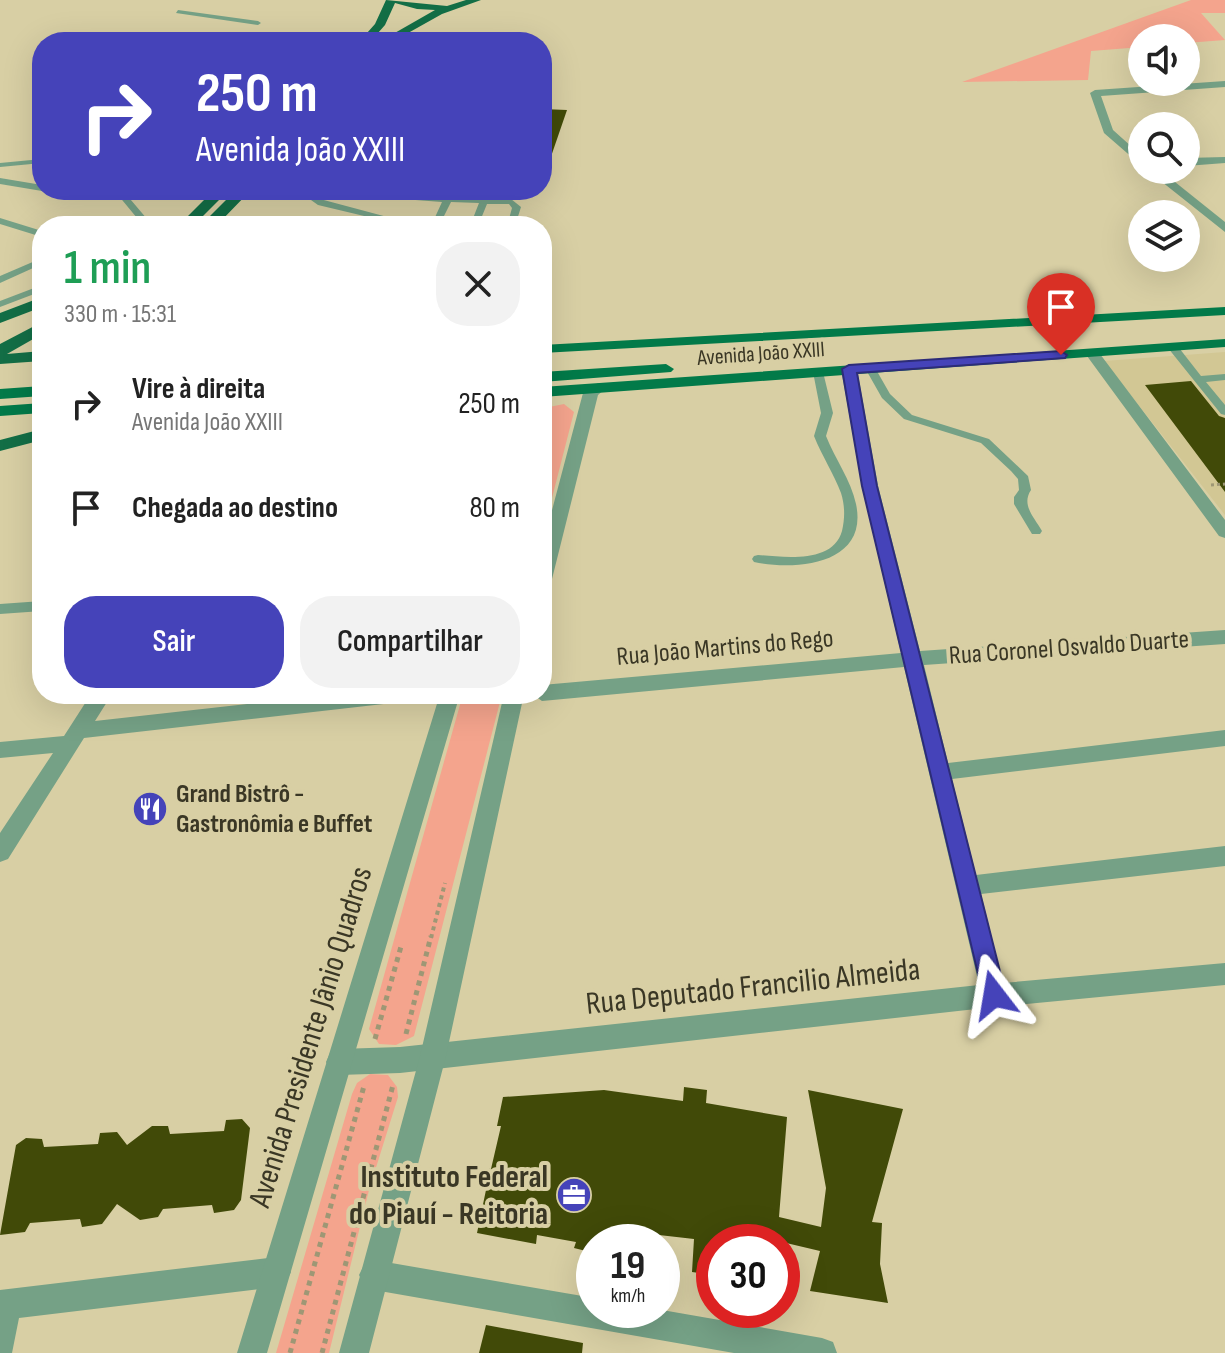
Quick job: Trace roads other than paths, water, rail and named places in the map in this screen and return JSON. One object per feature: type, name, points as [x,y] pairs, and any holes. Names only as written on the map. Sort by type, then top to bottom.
[{"type":"highway","points":[[373,32],[394,0],[428,7],[468,2]]},
{"type":"highway","points":[[400,32],[468,2]]},
{"type":"highway","points":[[209,216],[230,200]]},
{"type":"highway","points":[[0,318],[32,306]]},
{"type":"highway","points":[[0,351],[32,333]]},
{"type":"highway","points":[[0,359],[32,357]]},
{"type":"highway","points":[[0,446],[32,438]]},
{"type":"main road","name":"Avenida João XXIII","points":[[552,348],[1225,311]]},
{"type":"main road","name":"Avenida João XXIII","points":[[552,360],[838,342],[1109,318]]},
{"type":"main road","name":"Avenida João XXIII","points":[[598,381],[818,372],[1224,343]]},
{"type":"main road","name":"Avenida João XXIII","points":[[552,391],[598,381],[875,356],[1224,343]]},
{"type":"main road","points":[[552,378],[598,381]]},
{"type":"main road","points":[[0,394],[32,392]]},
{"type":"main road","points":[[0,411],[32,409]]},
{"type":"street","points":[[1128,149],[1108,131],[1095,93],[1225,84]]},
{"type":"street","points":[[1200,161],[1225,160]]},
{"type":"street","points":[[1170,184],[1225,228]]},
{"type":"street","points":[[1092,353],[1225,532]]},
{"type":"street","points":[[849,369],[870,486],[994,995]]},
{"type":"street","points":[[552,544],[591,393],[598,381]]},
{"type":"street","name":"Rua Coronel Osvaldo Duarte","points":[[913,659],[1225,637]]},
{"type":"street","name":"Rua João Martins do Rego","points":[[552,692],[913,659]]},
{"type":"street","points":[[0,852],[96,704]]},
{"type":"street","points":[[0,750],[325,704]]},
{"type":"street","name":"Avenida Presidente Jânio Quadros","points":[[252,1353],[447,704]]},
{"type":"street","points":[[354,1353],[433,1056],[516,704]]},
{"type":"street","points":[[941,772],[1225,738]]},
{"type":"street","points":[[968,886],[1225,856]]},
{"type":"street","name":"Rua Deputado Francilio Almeida","points":[[339,1062],[400,1060],[994,995],[1225,974]]},
{"type":"street","points":[[0,1345],[3,1304],[276,1272]]},
{"type":"street","points":[[374,1275],[822,1353]]},
{"type":"lane","points":[[178,12],[258,23]]},
{"type":"lane","points":[[0,165],[32,162]]},
{"type":"lane","points":[[0,181],[32,186]]},
{"type":"lane","points":[[128,200],[141,216]]},
{"type":"lane","points":[[315,200],[384,216]]},
{"type":"lane","points":[[369,212],[377,200]]},
{"type":"lane","points":[[466,200],[517,205],[514,216]]},
{"type":"lane","points":[[478,216],[484,201]]},
{"type":"lane","points":[[0,221],[32,231]]},
{"type":"lane","points":[[0,280],[32,266]]},
{"type":"lane","points":[[0,304],[32,292]]},
{"type":"lane","points":[[1172,346],[1225,412]]},
{"type":"lane","points":[[870,368],[886,396],[908,417],[985,441],[1015,468],[1024,479],[1025,490],[1020,504],[1036,531]]},
{"type":"lane","points":[[758,559],[792,562],[819,558],[837,550],[849,532],[851,506],[820,436],[827,413],[818,372]]},
{"type":"lane","points":[[1198,379],[1225,377]]},
{"type":"lane","points":[[0,609],[32,607]]},
{"type":"place","name":"Grand Bistrô - Gastronômia e Buffet","points":[[150,809]]},
{"type":"place","name":"Instituto Federal do Piauí - Reitoria","points":[[574,1195]]}]
